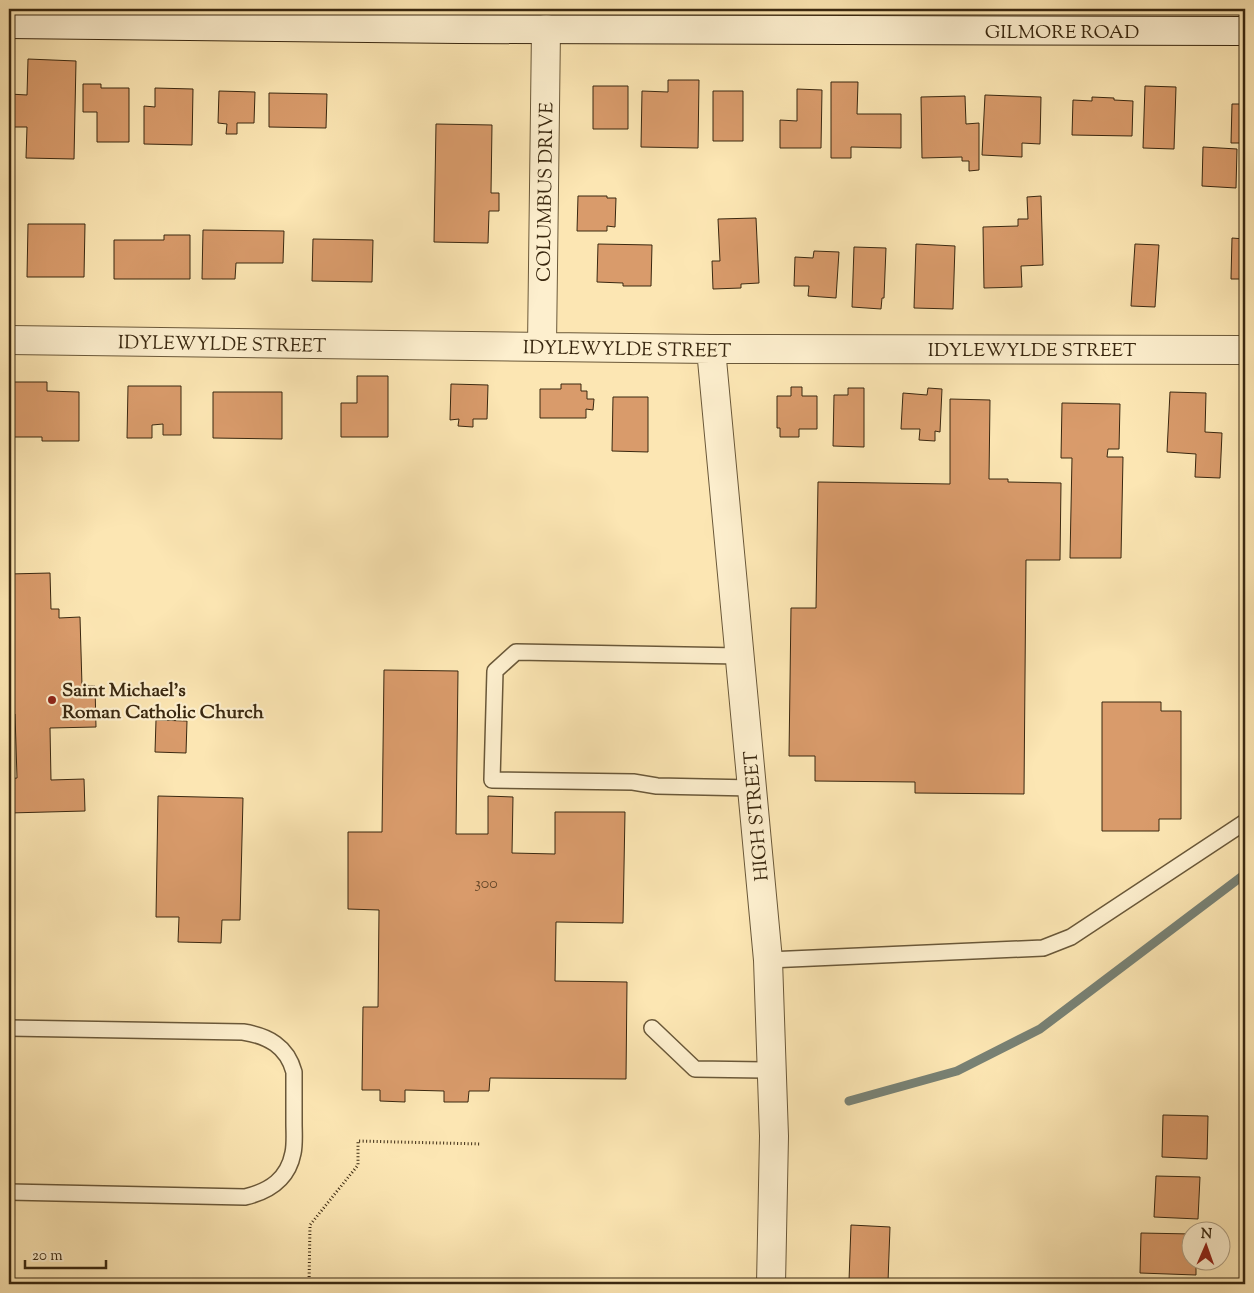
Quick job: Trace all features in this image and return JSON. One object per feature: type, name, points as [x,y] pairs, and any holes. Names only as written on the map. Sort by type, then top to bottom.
[{"type":"street","name":"GILMORE ROAD","points":[[9,24],[546,29],[1245,31]]},
{"type":"street","name":"COLUMBUS DRIVE","points":[[533,347],[542,346],[546,29]]},
{"type":"street","name":"IDYLEWYLDE STREET","points":[[9,340],[711,349],[1245,350]]},
{"type":"street","name":"HIGH STREET","points":[[711,349],[768,960],[774,1136],[770,1284]]},
{"type":"lane","points":[[740,656],[516,652],[494,670],[492,780],[633,782],[656,786],[752,788]]},
{"type":"lane","points":[[768,960],[1042,948],[1072,938],[1245,822]]},
{"type":"lane","points":[[9,1028],[243,1032],[258,1034],[276,1044],[292,1063],[294,1072],[294,1152],[290,1167],[282,1178],[274,1185],[255,1194],[245,1196],[9,1192]]},
{"type":"lane","points":[[652,1028],[695,1069],[772,1070]]},
{"type":"path","points":[[309,1284],[310,1226],[358,1165],[358,1141],[481,1144]]},
{"type":"building","points":[[28,59],[76,61],[74,159],[26,158],[27,127],[9,127],[9,94],[27,95]]},
{"type":"building","points":[[668,80],[699,80],[698,148],[641,147],[642,91],[668,92]]},
{"type":"building","points":[[831,82],[858,82],[857,114],[901,114],[901,148],[851,147],[851,158],[831,158]]},
{"type":"building","points":[[83,84],[101,84],[101,88],[129,88],[129,142],[97,142],[97,112],[83,112]]},
{"type":"building","points":[[593,86],[628,86],[628,129],[593,129]]},
{"type":"building","points":[[1145,86],[1176,87],[1174,149],[1143,148]]},
{"type":"building","points":[[155,88],[193,89],[192,145],[144,144],[144,106],[155,107]]},
{"type":"building","points":[[797,89],[822,90],[821,148],[780,148],[780,120],[797,121]]},
{"type":"building","points":[[219,91],[255,92],[254,123],[237,123],[237,134],[226,134],[227,124],[218,123]]},
{"type":"building","points":[[713,91],[743,91],[743,141],[713,141]]},
{"type":"building","points":[[269,93],[327,94],[326,128],[269,127]]},
{"type":"building","points":[[985,95],[1041,97],[1040,144],[1022,143],[1022,157],[982,155]]},
{"type":"building","points":[[965,96],[966,124],[979,123],[979,170],[969,171],[969,161],[962,161],[962,157],[922,158],[921,97]]},
{"type":"building","points":[[1092,97],[1133,101],[1132,136],[1072,135],[1073,100],[1092,101]]},
{"type":"building","points":[[1240,99],[1245,99],[1245,143],[1231,143],[1232,104],[1240,104]]},
{"type":"building","points":[[436,124],[492,125],[491,193],[499,193],[499,211],[489,211],[488,243],[434,242]]},
{"type":"building","points":[[1203,147],[1237,149],[1236,188],[1202,186]]},
{"type":"building","points":[[578,196],[607,196],[607,198],[616,198],[615,227],[607,226],[607,231],[577,231]]},
{"type":"building","points":[[1041,196],[1043,265],[1021,266],[1022,287],[984,288],[983,227],[1018,226],[1018,219],[1028,219],[1027,197]]},
{"type":"building","points":[[756,218],[759,283],[741,284],[741,288],[713,289],[712,261],[720,261],[718,219]]},
{"type":"building","points":[[28,224],[85,224],[84,277],[27,277]]},
{"type":"building","points":[[203,230],[284,231],[283,263],[236,263],[235,279],[202,279]]},
{"type":"building","points":[[164,235],[190,235],[190,279],[114,279],[114,240],[164,240]]},
{"type":"building","points":[[1232,238],[1245,239],[1245,279],[1231,279]]},
{"type":"building","points":[[313,239],[373,240],[372,282],[312,281]]},
{"type":"building","points":[[598,244],[652,245],[651,286],[623,286],[623,283],[597,282]]},
{"type":"building","points":[[916,244],[955,246],[953,309],[914,308]]},
{"type":"building","points":[[1135,244],[1159,245],[1155,307],[1131,306]]},
{"type":"building","points":[[854,247],[886,248],[884,298],[882,298],[881,309],[852,307]]},
{"type":"building","points":[[814,251],[839,252],[836,298],[808,296],[809,286],[794,286],[795,257],[813,258]]},
{"type":"building","points":[[357,376],[388,376],[388,437],[341,437],[341,403],[357,403]]},
{"type":"building","points":[[9,382],[47,382],[47,391],[79,392],[79,441],[42,441],[42,437],[9,437]]},
{"type":"building","points":[[451,384],[488,385],[487,419],[473,419],[473,427],[458,426],[459,419],[450,420]]},
{"type":"building","points":[[561,384],[581,384],[581,391],[587,391],[587,399],[594,399],[593,410],[586,409],[586,418],[540,418],[540,389],[561,389]]},
{"type":"building","points":[[128,386],[181,386],[181,435],[163,435],[163,424],[152,425],[152,438],[127,438]]},
{"type":"building","points":[[791,387],[802,387],[802,396],[817,396],[817,429],[799,429],[799,437],[780,437],[780,428],[777,428],[777,396],[791,396]]},
{"type":"building","points":[[848,388],[864,388],[864,447],[833,446],[834,395],[848,395]]},
{"type":"building","points":[[928,388],[942,389],[940,432],[935,431],[935,441],[919,440],[920,429],[901,429],[903,393],[927,395]]},
{"type":"building","points":[[213,392],[282,392],[282,439],[213,438]]},
{"type":"building","points":[[1170,392],[1206,393],[1205,432],[1222,433],[1220,478],[1195,477],[1196,454],[1167,452]]},
{"type":"building","points":[[613,397],[648,397],[648,452],[612,451]]},
{"type":"building","points":[[950,399],[990,400],[989,479],[1008,479],[1008,482],[1061,483],[1060,560],[1026,560],[1024,794],[915,793],[915,782],[815,781],[815,756],[789,756],[791,608],[816,608],[818,482],[950,484]]},
{"type":"building","points":[[1062,403],[1120,404],[1119,449],[1108,449],[1107,457],[1123,457],[1121,558],[1070,558],[1072,458],[1061,458]]},
{"type":"building","name":"Saint Michael's Roman Catholic Church","points":[[50,573],[51,609],[59,609],[59,618],[80,617],[82,686],[95,686],[96,727],[50,728],[51,780],[84,779],[85,811],[9,813],[9,779],[17,778],[15,714],[9,714],[9,574]]},
{"type":"building","points":[[384,670],[458,671],[456,834],[488,834],[488,796],[513,797],[512,853],[555,854],[555,812],[625,812],[623,923],[556,922],[555,981],[627,982],[626,1079],[490,1078],[489,1091],[469,1091],[468,1102],[444,1102],[444,1091],[405,1090],[405,1102],[380,1101],[380,1090],[362,1090],[363,1007],[378,1007],[379,910],[348,909],[348,832],[382,832]]},
{"type":"building","points":[[1102,702],[1161,702],[1161,711],[1181,711],[1181,819],[1159,819],[1159,831],[1102,831]]},
{"type":"building","points":[[156,720],[187,721],[186,753],[155,752]]},
{"type":"building","points":[[158,796],[243,798],[240,920],[222,920],[221,943],[178,942],[179,917],[156,917]]},
{"type":"building","points":[[1163,1115],[1208,1116],[1207,1159],[1162,1157]]},
{"type":"building","points":[[1156,1176],[1200,1177],[1198,1219],[1154,1217]]},
{"type":"building","points":[[851,1225],[890,1227],[888,1282],[849,1281]]},
{"type":"building","points":[[1141,1233],[1182,1234],[1182,1270],[1196,1270],[1196,1275],[1140,1273]]},
{"type":"waterway","points":[[849,1101],[957,1071],[1040,1029],[1245,874]]},
{"type":"place","name":"Saint Michael's Roman Catholic Church","points":[[52,700]]}]
